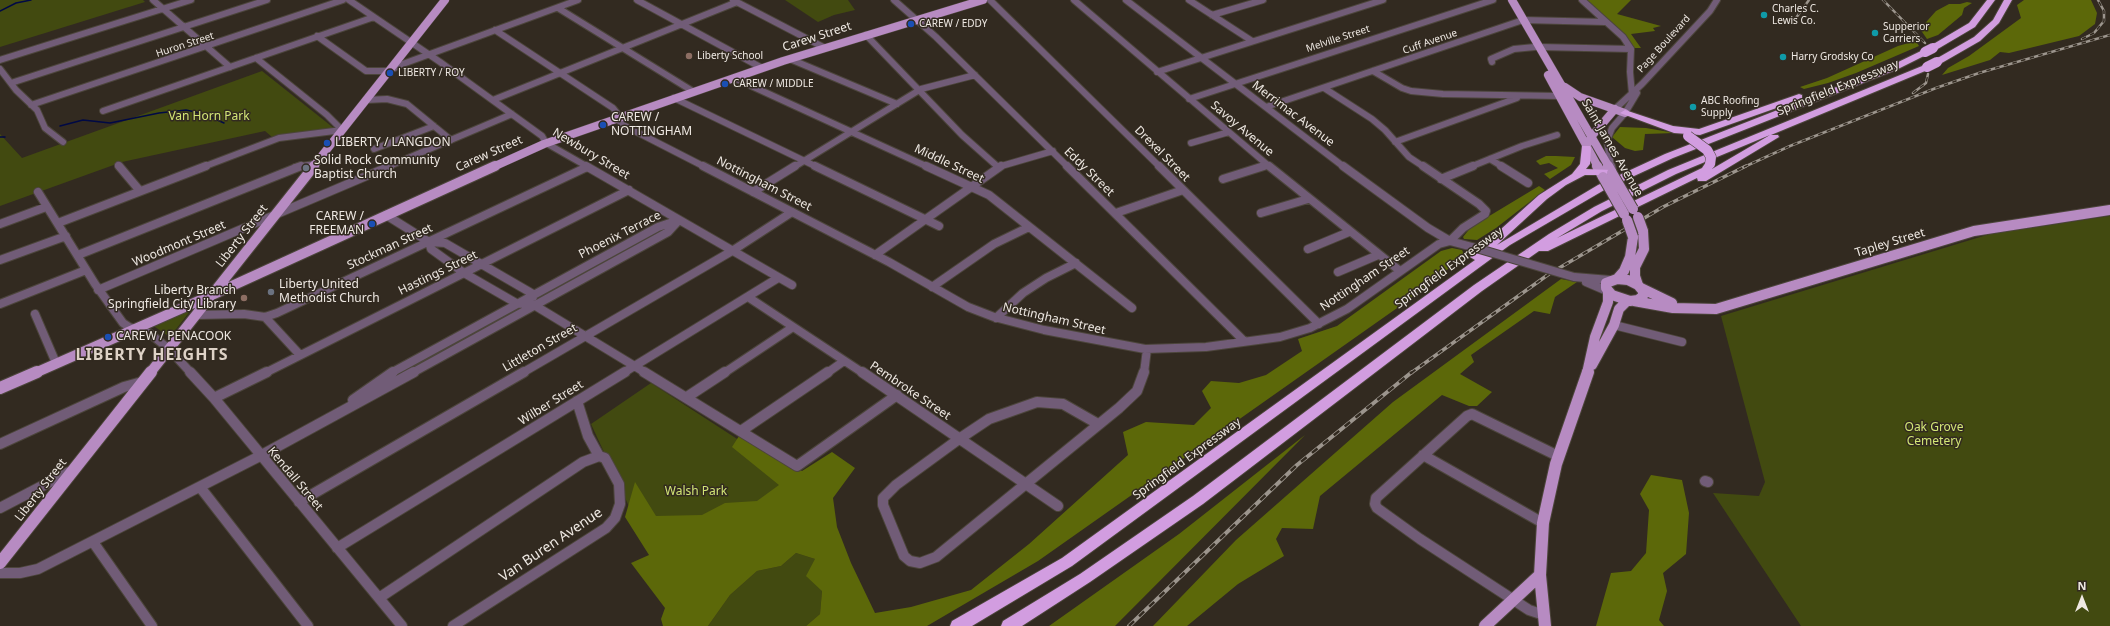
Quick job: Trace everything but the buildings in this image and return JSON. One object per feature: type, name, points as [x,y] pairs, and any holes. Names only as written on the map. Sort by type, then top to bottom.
[{"type":"highway","name":"Springfield Expressway","points":[[958,626],[1067,562],[1506,243],[1602,187],[1669,156],[1849,84],[1929,50],[1964,32],[1984,11],[1991,0]]},
{"type":"highway","name":"Springfield Expressway","points":[[1009,626],[1085,578],[1198,500],[1496,276],[1553,236],[1643,186],[1937,62],[1977,39],[1996,22],[2008,0]]},
{"type":"highway","points":[[1670,129],[1700,132],[1779,103],[1849,84]]},
{"type":"highway","points":[[1636,214],[1650,205],[1717,171],[1757,146],[1820,111]]},
{"type":"highway","points":[[1496,276],[1546,248],[1706,170],[1710,164],[1711,158],[1707,150],[1688,136],[1625,113]]},
{"type":"highway","points":[[1454,280],[1487,247],[1543,197],[1577,174],[1584,164],[1586,148]]},
{"type":"highway","points":[[1577,174],[1605,174]]},
{"type":"main road","name":"Liberty Street","points":[[0,563],[445,0]]},
{"type":"main road","name":"Carew Street","points":[[0,388],[212,295],[546,143],[762,68],[983,0]]},
{"type":"main road","name":"Saint James Avenue","points":[[1512,0],[1528,29],[1559,96],[1586,148],[1636,214],[1644,231],[1644,249],[1635,267],[1635,276],[1639,287]]},
{"type":"main road","name":"Saint James Avenue","points":[[1537,47],[1591,137],[1605,174],[1626,217],[1633,237],[1630,257],[1624,272],[1605,285],[1608,292]]},
{"type":"main road","points":[[1557,80],[1570,92],[1580,98],[1625,113]]},
{"type":"main road","name":"Page Boulevard","points":[[1586,148],[1591,137],[1615,110]]},
{"type":"main road","name":"Tapley Street","points":[[1608,292],[1616,298],[1673,308],[1698,310],[1729,306],[1974,231],[2110,210]]},
{"type":"main road","name":"Tapley Street","points":[[1614,279],[1628,280],[1681,308]]},
{"type":"main road","points":[[1587,374],[1614,326],[1619,309],[1630,301],[1642,296],[1639,287]]},
{"type":"main road","points":[[1544,621],[1540,575],[1543,522],[1558,456],[1587,374],[1595,337],[1608,302],[1608,292]]},
{"type":"main road","points":[[1485,626],[1540,575]]},
{"type":"street","points":[[153,0],[230,67]]},
{"type":"street","points":[[0,60],[191,0]]},
{"type":"street","points":[[11,83],[267,0]]},
{"type":"street","name":"Huron Street","points":[[31,105],[343,0]]},
{"type":"street","name":"Newbury Street","points":[[349,0],[430,54],[494,100],[542,136],[546,143],[792,285]]},
{"type":"street","points":[[317,36],[366,71],[389,71],[430,54],[578,0]]},
{"type":"street","points":[[637,0],[762,68]]},
{"type":"street","name":"Eddy Street","points":[[894,0],[975,75],[1244,341]]},
{"type":"street","name":"Drexel Street","points":[[990,0],[1319,324]]},
{"type":"street","name":"Savoy Avenue","points":[[1074,0],[1267,165],[1349,232],[1400,271]]},
{"type":"street","name":"Merrimac Avenue","points":[[1126,0],[1387,198],[1428,228],[1450,241]]},
{"type":"street","points":[[1189,0],[1252,41]]},
{"type":"street","points":[[1212,15],[1259,0]]},
{"type":"street","points":[[1157,72],[1383,0]]},
{"type":"street","name":"Melville Street","points":[[1189,99],[1493,0]]},
{"type":"street","points":[[1582,0],[1623,37],[1631,49],[1630,72],[1632,94]]},
{"type":"street","name":"Page Boulevard","points":[[1615,110],[1642,84],[1710,11],[1717,0]]},
{"type":"street","points":[[494,100],[624,48],[735,1],[826,48]]},
{"type":"street","points":[[558,8],[694,92]]},
{"type":"street","points":[[104,111],[374,17]]},
{"type":"street","name":"Cuff Avenue","points":[[1266,107],[1523,20],[1605,22]]},
{"type":"street","name":"Nottingham Street","points":[[495,30],[613,108],[617,112],[618,118],[624,126],[875,255],[968,307],[996,318],[1070,336],[1147,349],[1187,349],[1297,333],[1319,324],[1347,309],[1439,244],[1450,241],[1463,228],[1485,214],[1486,211],[1479,204],[1441,178]]},
{"type":"street","points":[[866,35],[962,135],[998,167]]},
{"type":"street","points":[[1492,62],[1491,59],[1514,49],[1537,47],[1631,49]]},
{"type":"street","points":[[256,58],[327,114],[342,130]]},
{"type":"street","points":[[790,59],[897,104]]},
{"type":"street","points":[[0,69],[11,83],[37,110],[45,128],[63,142]]},
{"type":"street","points":[[1374,71],[1402,88],[1411,91],[1442,94],[1559,96]]},
{"type":"street","points":[[753,192],[853,132],[919,90],[975,75]]},
{"type":"street","name":"Middle Street","points":[[734,78],[973,186],[989,195],[1132,308]]},
{"type":"street","name":"Page Boulevard","points":[[1605,174],[1607,141],[1612,128],[1625,113],[1642,84]]},
{"type":"street","points":[[1324,88],[1372,119],[1385,130],[1409,157],[1441,178],[1557,135]]},
{"type":"street","points":[[1395,142],[1495,105],[1525,96]]},
{"type":"street","points":[[674,98],[939,226]]},
{"type":"street","points":[[366,100],[400,101],[407,104],[452,140]]},
{"type":"street","name":"Woodmont Street","points":[[98,290],[274,217],[512,114]]},
{"type":"street","points":[[374,149],[434,126]]},
{"type":"street","points":[[58,223],[279,138],[342,130]]},
{"type":"street","points":[[1190,143],[1229,132]]},
{"type":"street","points":[[875,255],[998,167],[1053,151]]},
{"type":"street","points":[[1490,159],[1528,183]]},
{"type":"street","points":[[78,255],[295,167],[315,164]]},
{"type":"street","points":[[118,165],[140,191]]},
{"type":"street","points":[[1223,179],[1267,165]]},
{"type":"street","name":"Stockman Street","points":[[196,315],[244,314],[265,317],[290,307],[587,167]]},
{"type":"street","name":"Hastings Street","points":[[214,398],[629,190]]},
{"type":"street","points":[[1116,213],[1183,190]]},
{"type":"street","name":"Kendall Street","points":[[38,192],[46,207],[78,255],[98,290],[123,323],[129,327],[149,333],[169,349],[214,398],[260,456],[402,626]]},
{"type":"street","points":[[1261,213],[1308,199]]},
{"type":"street","points":[[0,224],[46,207]]},
{"type":"street","name":"Littleton Street","points":[[299,502],[732,250],[792,212]]},
{"type":"street","points":[[386,215],[429,242],[444,243],[533,294],[534,305]]},
{"type":"street","name":"Phoenix Terrace","points":[[330,417],[384,376],[665,223],[680,220]]},
{"type":"street","name":"Phoenix Terrace","points":[[0,573],[20,573],[38,569],[260,456],[668,232],[680,220]]},
{"type":"street","points":[[932,287],[994,244],[1029,227]]},
{"type":"street","points":[[1308,248],[1349,232]]},
{"type":"street","points":[[0,260],[66,236]]},
{"type":"street","points":[[1450,241],[1574,277],[1608,292]]},
{"type":"street","points":[[429,242],[431,249],[464,273],[516,303],[534,305],[687,397],[797,466],[897,395]]},
{"type":"street","points":[[614,250],[622,256]]},
{"type":"street","points":[[1338,272],[1378,255]]},
{"type":"street","points":[[603,256],[611,263]]},
{"type":"street","points":[[996,318],[1022,294],[1046,278],[1076,263]]},
{"type":"street","points":[[0,304],[86,270]]},
{"type":"street","points":[[1574,277],[1614,279]]},
{"type":"street","name":"Wilber Street","points":[[337,548],[778,278]]},
{"type":"street","name":"Pembroke Street","points":[[748,297],[897,395],[1058,506]]},
{"type":"street","points":[[35,314],[56,363]]},
{"type":"street","points":[[265,317],[300,355]]},
{"type":"street","points":[[1614,326],[1682,342]]},
{"type":"street","points":[[687,397],[793,327]]},
{"type":"street","points":[[448,340],[456,348]]},
{"type":"street","points":[[1098,424],[1068,406],[1043,401],[1014,409],[989,419],[959,438],[896,485],[883,498],[883,506],[900,549],[906,558],[912,562],[920,563],[930,560],[939,554],[1098,424],[1137,391],[1144,375],[1147,349]]},
{"type":"street","points":[[432,350],[439,357]]},
{"type":"street","points":[[741,431],[844,361]]},
{"type":"street","points":[[0,444],[124,387],[142,382]]},
{"type":"street","name":"Van Buren Avenue","points":[[453,626],[612,522],[618,514],[620,504],[619,484],[605,458],[599,456],[588,436],[577,401]]},
{"type":"street","points":[[1544,621],[1513,599],[1420,539],[1377,508],[1375,504],[1376,498],[1467,416],[1472,414],[1477,415],[1558,456]]},
{"type":"street","points":[[1423,455],[1530,517],[1543,522]]},
{"type":"street","points":[[379,598],[583,462],[599,456]]},
{"type":"street","points":[[0,508],[72,471]]},
{"type":"street","points":[[200,487],[308,626]]},
{"type":"street","points":[[93,542],[152,626]]},
{"type":"green space","points":[[0,0],[143,0],[145,2],[0,47]]},
{"type":"green space","points":[[785,0],[848,0],[855,10],[834,15],[818,22]]},
{"type":"green space","points":[[1585,0],[1631,0],[1617,14],[1661,26],[1653,28],[1655,31],[1631,34],[1641,48],[1632,48]]},
{"type":"green space","points":[[2024,0],[2091,0],[2097,13],[2095,24],[2079,36],[2009,53],[2000,52],[1990,60],[1942,75],[1948,68],[1969,56],[2021,18],[2017,5]]},
{"type":"green space","points":[[1967,2],[1972,3],[1964,8],[1962,15],[1938,35],[1927,39],[1920,29],[1936,11],[1949,4],[1960,4]]},
{"type":"green space","points":[[1916,41],[1919,46],[1856,73],[1828,83],[1804,89],[1800,87],[1827,78],[1898,46]]},
{"type":"green space","name":"Van Horn Park","points":[[262,71],[335,129],[272,137],[265,131],[122,162],[0,206],[0,134],[22,158]]},
{"type":"green space","points":[[1620,127],[1646,128],[1675,133],[1645,134],[1643,150],[1635,151],[1625,148],[1612,137]]},
{"type":"green space","points":[[1546,156],[1575,157],[1571,165],[1550,179],[1544,174],[1558,168],[1549,163],[1540,165],[1536,161]]},
{"type":"green space","points":[[1539,186],[1545,190],[1496,228],[1477,240],[1464,239],[1463,237],[1471,227]]},
{"type":"green space","name":"Oak Grove Cemetery","points":[[2110,216],[2110,626],[1801,626],[1713,493],[1759,496],[1765,482],[1721,316],[1990,234]]},
{"type":"green space","points":[[1452,248],[1462,250],[1465,256],[1400,306],[1038,561],[927,626],[806,626],[820,614],[822,591],[806,576],[815,559],[796,553],[781,566],[757,571],[730,595],[708,626],[663,626],[661,619],[665,608],[631,563],[649,555],[625,517],[635,482],[656,516],[702,515],[725,503],[757,501],[779,485],[732,447],[739,436],[802,471],[832,452],[855,468],[833,498],[837,527],[851,563],[875,613],[911,607],[971,590],[1029,544],[1128,455],[1123,432],[1146,422],[1194,425],[1211,408],[1202,391],[1211,381],[1239,383],[1266,375],[1302,351],[1298,339],[1337,326],[1441,251]]},
{"type":"green space","points":[[1561,279],[1577,282],[1555,297],[1550,314],[1534,311],[1471,355],[1474,362],[1460,374],[1492,392],[1477,406],[1469,406],[1442,395],[1320,496],[1313,529],[1282,528],[1276,539],[1284,556],[1238,584],[1187,626],[1153,626],[1236,540],[1393,402]]},
{"type":"green space","points":[[191,310],[170,337],[152,325]]},
{"type":"green space","name":"Walsh Park","points":[[651,383],[828,498],[662,578],[591,424]]},
{"type":"green space","points":[[1305,435],[1115,626],[1049,626],[1179,534]]},
{"type":"green space","points":[[1651,475],[1682,480],[1689,513],[1686,554],[1663,573],[1667,591],[1659,620],[1664,626],[1596,626],[1611,573],[1631,571],[1646,553],[1649,510],[1640,494]]},
{"type":"green space","points":[[796,553],[815,559],[822,591],[820,614],[806,626],[708,626],[730,595],[757,571],[781,566]]},
{"type":"waterway","points":[[0,11],[16,3],[31,0]]},
{"type":"waterway","points":[[60,126],[83,120],[110,123],[159,113],[186,110],[204,114],[224,123]]},
{"type":"waterway","points":[[0,137],[5,137]]},
{"type":"railway","points":[[1793,22],[1809,0]]},
{"type":"railway","points":[[1883,0],[1925,43]]},
{"type":"railway","points":[[2082,39],[2094,33],[2104,21],[2104,11],[2098,0]]},
{"type":"railway","points":[[1744,167],[1790,146],[1936,88],[1979,73],[2110,35]]},
{"type":"railway","points":[[1913,93],[1926,83],[1928,74]]},
{"type":"railway","points":[[1411,373],[1549,274],[1663,207],[1746,166]]},
{"type":"railway","points":[[1129,626],[1297,465],[1412,372]]},
{"type":"place","name":"Charles C. Lewis Co.","points":[[1764,15]]},
{"type":"place","name":"CAREW / EDDY","points":[[911,24]]},
{"type":"place","name":"Supperior Carriers","points":[[1875,33]]},
{"type":"place","name":"Liberty School","points":[[689,56]]},
{"type":"place","name":"Harry Grodsky Co","points":[[1783,57]]},
{"type":"place","name":"LIBERTY / ROY","points":[[390,73]]},
{"type":"place","name":"CAREW / MIDDLE","points":[[725,84]]},
{"type":"place","name":"ABC Roofing Supply","points":[[1693,107]]},
{"type":"place","name":"CAREW / NOTTINGHAM","points":[[603,125]]},
{"type":"place","name":"LIBERTY / LANGDON","points":[[327,143]]},
{"type":"place","name":"Solid Rock Community Baptist Church","points":[[306,168]]},
{"type":"place","name":"CAREW / FREEMAN","points":[[372,224]]},
{"type":"place","name":"Liberty United Methodist Church","points":[[271,292]]},
{"type":"place","name":"Liberty Branch Springfield City Library","points":[[244,298]]},
{"type":"place","name":"CAREW / PENACOOK","points":[[108,337]]},
{"type":"district","name":"LIBERTY HEIGHTS","points":[[152,355]]}]
